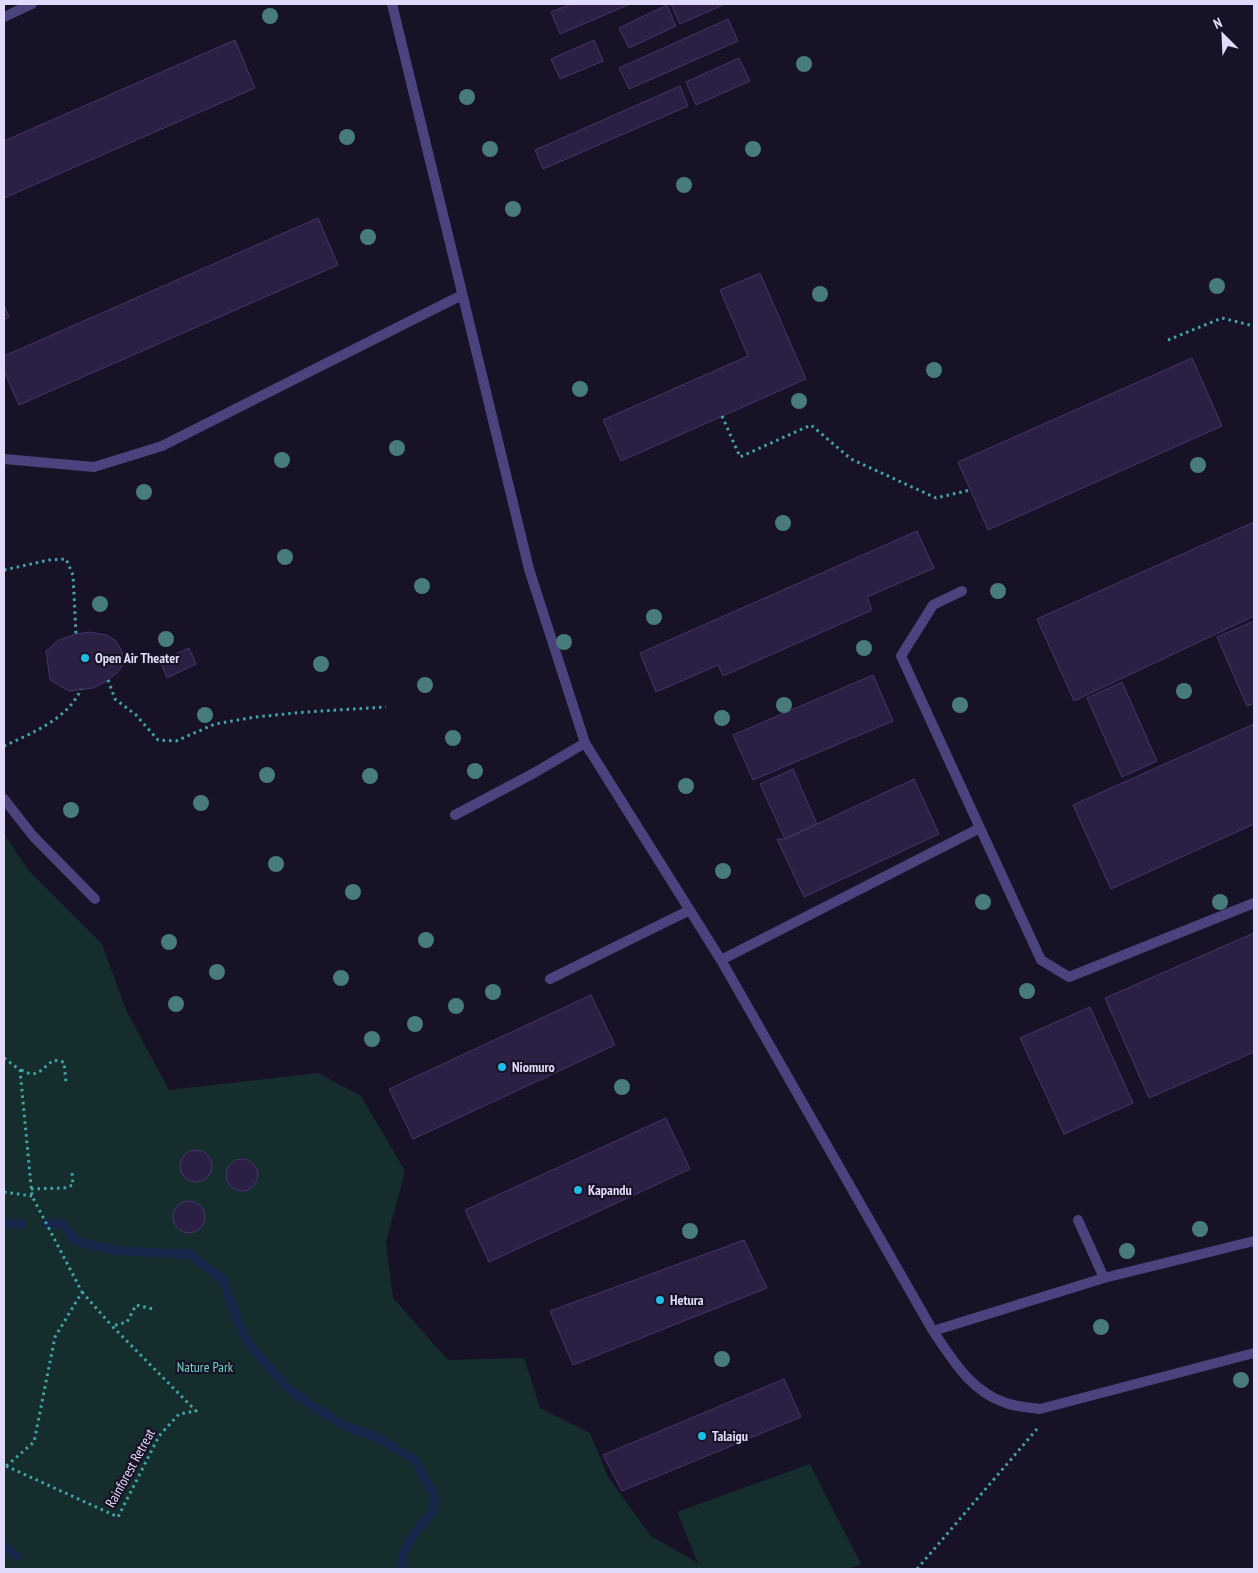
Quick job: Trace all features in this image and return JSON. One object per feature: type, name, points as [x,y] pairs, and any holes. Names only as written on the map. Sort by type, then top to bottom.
[{"type":"street","points":[[4,17],[32,4]]},
{"type":"street","points":[[392,4],[529,569],[585,743],[721,960],[933,1331],[963,1375],[984,1393],[1007,1404],[1040,1409],[1254,1353]]},
{"type":"street","points":[[4,459],[94,467],[162,446],[462,295]]},
{"type":"street","points":[[962,591],[933,605],[901,656],[1041,960],[1069,977],[1254,903]]},
{"type":"street","points":[[455,815],[534,773],[585,743]]},
{"type":"street","points":[[4,799],[33,836],[95,899]]},
{"type":"street","points":[[721,960],[980,828]]},
{"type":"street","points":[[550,979],[690,910]]},
{"type":"street","points":[[1078,1220],[1104,1278]]},
{"type":"street","points":[[933,1331],[1104,1278],[1254,1241]]},
{"type":"path","points":[[1168,340],[1222,318],[1254,326]]},
{"type":"path","points":[[722,416],[740,457],[811,425],[851,459],[936,498],[970,490]]},
{"type":"path","points":[[4,570],[49,560],[66,559],[73,575],[76,634]]},
{"type":"path","points":[[108,680],[115,699],[136,715],[158,740],[176,741],[215,724],[255,717],[386,708]]},
{"type":"path","points":[[4,746],[39,730],[75,702],[81,689]]},
{"type":"path","points":[[4,1058],[20,1070],[31,1075],[39,1073],[54,1060],[64,1062],[66,1082]]},
{"type":"path","points":[[20,1070],[32,1196],[82,1292],[112,1326],[127,1322],[136,1305],[153,1309]]},
{"type":"path","points":[[31,1189],[64,1188],[73,1185],[72,1173]]},
{"type":"path","points":[[4,1192],[32,1196]]},
{"type":"path","points":[[5,1467],[34,1442],[55,1337],[82,1292]]},
{"type":"path","name":"Rainforest Retreat","points":[[5,1467],[118,1517],[159,1436],[179,1414],[196,1411],[112,1326]]},
{"type":"path","points":[[917,1569],[1040,1425]]},
{"type":"green space","name":"Nature Park","points":[[4,834],[29,871],[102,944],[126,1010],[169,1090],[318,1073],[361,1096],[405,1171],[386,1242],[393,1298],[448,1360],[524,1358],[540,1408],[590,1433],[608,1477],[651,1536],[698,1563],[677,1512],[810,1464],[861,1564],[849,1569],[4,1569]]},
{"type":"building","points":[[571,4],[630,4],[560,34],[551,12]]},
{"type":"building","points":[[671,4],[725,4],[680,24]]},
{"type":"building","points":[[667,5],[676,26],[629,48],[619,28]]},
{"type":"building","points":[[728,19],[738,41],[629,89],[619,68]]},
{"type":"building","points":[[235,40],[255,88],[4,198],[4,141]]},
{"type":"building","points":[[594,40],[603,61],[560,79],[551,59]]},
{"type":"building","points":[[739,58],[750,81],[696,105],[686,82]]},
{"type":"building","points":[[680,86],[688,106],[543,169],[535,150]]},
{"type":"building","points":[[318,218],[338,265],[19,405],[4,371],[4,356]]},
{"type":"building","points":[[760,273],[806,379],[621,461],[603,420],[748,356],[720,290]]},
{"type":"building","points":[[4,305],[9,317],[4,320]]},
{"type":"building","points":[[1192,358],[1222,426],[988,530],[958,462]]},
{"type":"building","points":[[1254,522],[1254,616],[1074,701],[1037,619]]},
{"type":"building","points":[[917,531],[934,568],[867,597],[872,610],[723,676],[718,665],[656,692],[640,653]]},
{"type":"building","points":[[1254,621],[1254,703],[1247,706],[1217,637]]},
{"type":"building","name":"Open Air Theater","points":[[90,632],[106,635],[115,640],[122,651],[123,665],[117,673],[93,688],[69,691],[50,680],[46,651],[59,640],[76,634]]},
{"type":"building","points":[[189,648],[196,664],[167,678],[160,661]]},
{"type":"building","points":[[873,675],[893,721],[753,780],[733,735]]},
{"type":"building","points":[[1122,682],[1157,761],[1122,777],[1087,698]]},
{"type":"building","points":[[1254,724],[1254,824],[1111,889],[1073,805]]},
{"type":"building","points":[[793,769],[817,824],[785,839],[760,784]]},
{"type":"building","points":[[914,779],[939,834],[804,897],[777,839],[785,839]]},
{"type":"building","points":[[1254,933],[1254,1052],[1149,1098],[1105,998]]},
{"type":"building","name":"Niomuro","points":[[591,995],[615,1045],[413,1139],[389,1089]]},
{"type":"building","points":[[1090,1007],[1133,1103],[1064,1134],[1020,1038]]},
{"type":"building","name":"Kapandu","points":[[666,1118],[690,1169],[489,1262],[465,1210]]},
{"type":"building","points":[[196,1150],[202,1151],[207,1155],[211,1160],[211,1172],[207,1177],[202,1181],[196,1182],[190,1181],[185,1177],[181,1172],[180,1166],[181,1160],[185,1155],[190,1151]]},
{"type":"building","points":[[242,1159],[248,1160],[253,1164],[257,1169],[257,1181],[253,1186],[248,1190],[242,1191],[236,1190],[231,1186],[227,1181],[226,1175],[227,1169],[231,1164],[236,1160]]},
{"type":"building","points":[[189,1201],[195,1202],[200,1206],[204,1211],[204,1223],[200,1228],[195,1232],[189,1233],[183,1232],[178,1228],[174,1223],[173,1217],[174,1211],[178,1206],[183,1202]]},
{"type":"building","name":"Hetura","points":[[744,1240],[767,1288],[573,1365],[550,1311]]},
{"type":"building","name":"Talaigu","points":[[784,1379],[801,1417],[622,1491],[603,1455]]},
{"type":"waterway","points":[[4,1221],[10,1224],[23,1224]]},
{"type":"waterway","points":[[46,1224],[63,1224],[75,1241],[118,1251],[189,1254],[223,1279],[238,1322],[250,1346],[290,1390],[341,1424],[380,1439],[415,1460],[434,1496],[433,1512],[416,1531],[403,1553],[402,1569]]},
{"type":"waterway","points":[[4,1546],[17,1556]]},
{"type":"place","name":"Open Air Theater","points":[[85,658]]},
{"type":"place","name":"Niomuro","points":[[502,1067]]},
{"type":"place","name":"Kapandu","points":[[578,1190]]},
{"type":"place","name":"Hetura","points":[[660,1300]]},
{"type":"place","name":"Talaigu","points":[[702,1436]]}]
